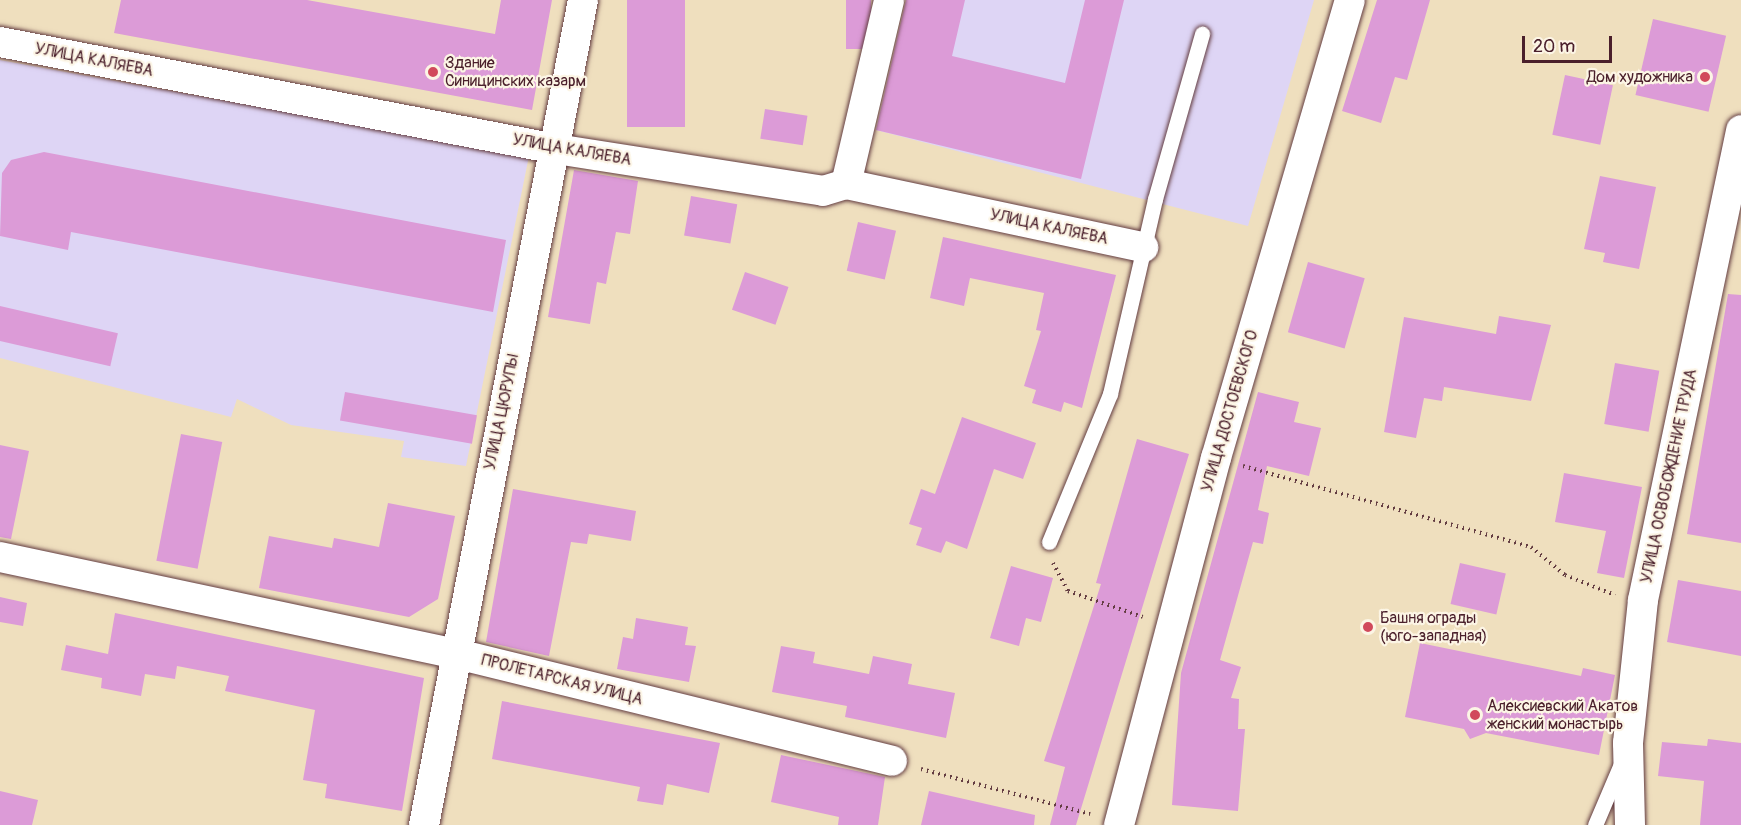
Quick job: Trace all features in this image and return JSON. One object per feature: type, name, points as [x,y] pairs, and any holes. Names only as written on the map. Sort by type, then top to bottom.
[{"type":"street","name":"УЛИЦА ЦЮРУПЫ","points":[[424,825],[453,653],[556,149],[583,0]]},
{"type":"street","points":[[846,184],[889,0]]},
{"type":"street","name":"УЛИЦА ДОСТОЕВСКОГО","points":[[1120,824],[1216,458],[1350,0]]},
{"type":"street","name":"УЛИЦА КАЛЯЕВА","points":[[0,42],[556,149],[823,191],[846,184],[1143,247]]},
{"type":"street","name":"УЛИЦА ОСВОБОЖДЕНИЕ ТРУДА","points":[[1629,825],[1628,743],[1643,600],[1741,130]]},
{"type":"street","name":"ПРОЛЕТАРСКАЯ УЛИЦА","points":[[0,557],[453,653],[892,761]]},
{"type":"lane","points":[[1049,542],[1110,394],[1143,247],[1202,34]]},
{"type":"lane","points":[[1595,825],[1628,743]]},
{"type":"path","points":[[1216,458],[1531,547],[1565,575],[1603,593],[1643,600]]},
{"type":"path","points":[[1049,542],[1054,572],[1068,591],[1101,607],[1173,625]]},
{"type":"path","points":[[892,761],[1120,824]]},
{"type":"shaded area","points":[[907,0],[1314,0],[1248,226],[876,130]]},
{"type":"shaded area","points":[[0,60],[529,156],[466,466],[401,457],[404,441],[291,425],[237,399],[231,417],[0,358]]},
{"type":"building","name":"Здание Синицинских казарм","points":[[121,0],[307,0],[495,34],[501,0],[552,0],[532,110],[114,33]]},
{"type":"building","points":[[627,0],[685,0],[685,127],[627,127]]},
{"type":"building","points":[[846,0],[871,0],[871,49],[846,49]]},
{"type":"building","points":[[906,0],[965,0],[952,56],[1065,83],[1085,0],[1124,0],[1081,179],[876,130]]},
{"type":"building","points":[[1377,0],[1430,0],[1407,80],[1395,77],[1381,123],[1342,111]]},
{"type":"building","points":[[1653,19],[1726,36],[1709,112],[1635,95]]},
{"type":"building","points":[[1565,75],[1613,85],[1600,145],[1552,135]]},
{"type":"building","points":[[765,109],[807,116],[803,145],[760,139]]},
{"type":"building","points":[[44,152],[506,240],[493,312],[71,232],[68,250],[0,236],[2,173],[11,160]]},
{"type":"building","points":[[574,170],[638,181],[630,234],[616,232],[606,284],[597,282],[590,324],[548,317]]},
{"type":"building","points":[[1600,176],[1656,187],[1639,269],[1603,262],[1605,253],[1584,249]]},
{"type":"building","points":[[691,196],[737,204],[730,244],[684,235]]},
{"type":"building","points":[[858,222],[896,231],[885,279],[847,271]]},
{"type":"building","points":[[943,237],[1116,275],[1082,408],[1064,402],[1061,412],[1032,403],[1036,390],[1024,386],[1041,331],[1036,330],[1044,293],[970,278],[964,306],[930,298]]},
{"type":"building","points":[[1308,262],[1365,278],[1345,348],[1288,332]]},
{"type":"building","points":[[745,272],[788,287],[775,325],[732,310]]},
{"type":"building","points":[[1728,294],[1741,295],[1741,543],[1687,534]]},
{"type":"building","points":[[0,306],[118,333],[110,366],[0,341]]},
{"type":"building","points":[[1499,316],[1551,325],[1531,401],[1444,387],[1442,401],[1424,398],[1416,438],[1384,432],[1404,317],[1496,334]]},
{"type":"building","points":[[1615,363],[1659,371],[1649,432],[1604,424]]},
{"type":"building","points":[[345,392],[477,415],[472,444],[340,421]]},
{"type":"building","points":[[1258,392],[1299,402],[1294,422],[1321,428],[1309,476],[1267,466],[1258,510],[1269,513],[1263,544],[1253,542],[1220,660],[1241,667],[1231,698],[1239,699],[1238,729],[1245,729],[1238,811],[1172,805],[1181,673]]},
{"type":"building","points":[[962,417],[1036,443],[1023,479],[994,469],[967,549],[946,541],[941,553],[916,545],[922,528],[909,524],[921,489],[935,494]]},
{"type":"building","points":[[181,434],[222,442],[198,569],[156,561]]},
{"type":"building","points":[[1137,439],[1189,454],[1076,825],[1050,825],[1065,767],[1044,761],[1101,584],[1096,583]]},
{"type":"building","points":[[0,445],[29,451],[11,539],[0,537]]},
{"type":"building","points":[[1564,473],[1642,487],[1624,578],[1597,573],[1606,531],[1555,522]]},
{"type":"building","points":[[513,489],[636,511],[631,541],[589,534],[587,544],[571,542],[549,656],[486,642]]},
{"type":"building","points":[[388,503],[455,516],[438,599],[409,617],[259,588],[269,536],[332,548],[334,538],[379,547]]},
{"type":"building","points":[[1460,563],[1506,574],[1496,614],[1451,604]]},
{"type":"building","points":[[1011,566],[1053,578],[1041,622],[1026,618],[1019,646],[990,638]]},
{"type":"building","points":[[1678,580],[1741,591],[1741,656],[1667,642]]},
{"type":"building","points":[[0,597],[27,603],[23,626],[0,622]]},
{"type":"building","points":[[115,613],[424,678],[402,811],[325,798],[327,784],[303,780],[315,710],[225,691],[229,676],[177,666],[175,679],[145,674],[141,696],[101,688],[102,678],[61,670],[66,645],[108,654]]},
{"type":"building","points":[[636,618],[688,627],[685,645],[696,646],[689,682],[617,669],[623,637],[633,639]]},
{"type":"building","points":[[1420,643],[1581,676],[1583,668],[1615,675],[1599,755],[1486,733],[1470,739],[1464,729],[1405,717]]},
{"type":"building","points":[[781,646],[815,652],[813,663],[869,674],[873,656],[912,664],[908,684],[955,693],[946,738],[845,717],[847,706],[772,692]]},
{"type":"building","points":[[502,701],[720,743],[709,793],[667,784],[663,805],[637,801],[640,787],[492,759]]},
{"type":"building","points":[[1708,739],[1741,743],[1741,825],[1700,825],[1704,781],[1658,776],[1662,742],[1707,746]]},
{"type":"building","points":[[781,755],[885,777],[878,825],[838,825],[839,817],[771,802]]},
{"type":"building","points":[[0,791],[38,800],[32,825],[0,825]]},
{"type":"building","points":[[929,791],[1035,815],[1034,825],[921,825]]},
{"type":"place","name":"Здание Синицинских казарм","points":[[433,72]]},
{"type":"place","name":"Дом художника","points":[[1705,77]]},
{"type":"place","name":"Башня ограды (юго-западная)","points":[[1368,627]]},
{"type":"place","name":"Алексиевский Акатов женский монастырь","points":[[1475,715]]}]
